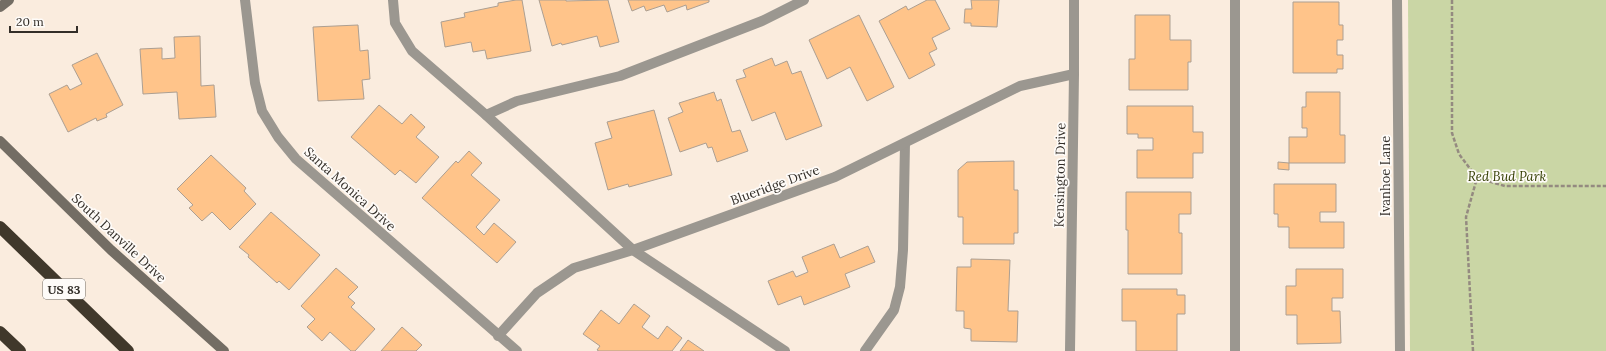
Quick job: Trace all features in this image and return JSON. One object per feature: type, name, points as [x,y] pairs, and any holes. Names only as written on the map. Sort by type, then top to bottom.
[{"type":"highway","name":"US 83","points":[[0,227],[128,351]]},
{"type":"highway","points":[[0,332],[20,351]]},
{"type":"main road","points":[[0,7],[9,0]]},
{"type":"main road","name":"South Danville Drive","points":[[0,141],[111,250],[224,351]]},
{"type":"street","name":"Santa Monica Drive","points":[[245,0],[255,83],[262,110],[278,137],[296,159],[517,351]]},
{"type":"street","points":[[393,0],[395,23],[412,51],[486,115],[633,250],[785,351]]},
{"type":"street","points":[[486,115],[517,101],[620,76],[762,20],[804,0]]},
{"type":"street","name":"Kensington Drive","points":[[1070,351],[1074,0]]},
{"type":"street","points":[[1235,0],[1235,351]]},
{"type":"street","name":"Ivanhoe Lane","points":[[1397,0],[1400,351]]},
{"type":"street","name":"Blueridge Drive","points":[[498,336],[537,293],[574,268],[633,250],[835,177],[1020,86],[1074,74]]},
{"type":"street","points":[[864,351],[894,310],[900,287],[903,250],[905,142]]},
{"type":"path","points":[[1452,0],[1452,133],[1459,154],[1477,178],[1505,186],[1606,186]]},
{"type":"path","points":[[1473,351],[1466,217],[1477,178]]},
{"type":"green space","name":"Red Bud Park","points":[[1408,0],[1606,0],[1606,351],[1410,351]]},
{"type":"building","points":[[522,0],[531,51],[487,59],[485,50],[473,52],[471,42],[445,47],[441,22],[465,17],[464,13],[498,6],[498,3]]},
{"type":"building","points":[[539,0],[608,0],[619,42],[600,47],[597,36],[552,46]]},
{"type":"building","points":[[628,0],[709,0],[709,2],[687,10],[686,5],[667,12],[664,5],[646,11],[644,6],[632,11]]},
{"type":"building","points":[[927,0],[935,0],[950,29],[932,38],[937,49],[929,53],[935,65],[909,79],[879,21],[906,6],[908,10]]},
{"type":"building","points":[[971,0],[999,0],[997,27],[971,26],[971,23],[964,23],[965,9],[972,9]]},
{"type":"building","points":[[1293,2],[1339,2],[1339,25],[1343,25],[1343,40],[1337,40],[1337,55],[1343,55],[1343,69],[1337,69],[1337,73],[1293,73]]},
{"type":"building","points":[[859,15],[894,87],[867,101],[850,67],[827,79],[809,40]]},
{"type":"building","points":[[1135,15],[1170,15],[1170,40],[1191,40],[1191,62],[1188,62],[1188,90],[1129,90],[1129,59],[1135,59]]},
{"type":"building","points":[[358,25],[360,51],[368,50],[370,79],[362,80],[364,99],[318,101],[313,27]]},
{"type":"building","points":[[200,36],[201,86],[214,85],[216,117],[179,119],[177,92],[143,94],[140,49],[162,48],[162,59],[175,58],[174,37]]},
{"type":"building","points":[[97,53],[123,105],[106,114],[107,117],[97,121],[96,118],[68,132],[49,94],[67,85],[70,90],[82,84],[72,65]]},
{"type":"building","points":[[772,58],[775,66],[787,61],[792,74],[801,71],[822,126],[786,140],[775,112],[752,121],[736,80],[746,77],[743,70]]},
{"type":"building","points":[[714,92],[717,101],[721,99],[732,132],[740,130],[748,151],[717,162],[712,147],[708,148],[706,143],[680,152],[668,118],[683,112],[679,103]]},
{"type":"building","points":[[1306,92],[1340,92],[1340,135],[1345,135],[1345,163],[1289,163],[1289,137],[1307,137],[1307,128],[1302,128],[1302,107],[1306,107]]},
{"type":"building","points":[[379,105],[402,124],[411,114],[425,127],[416,137],[439,157],[416,183],[400,170],[395,175],[351,137]]},
{"type":"building","points":[[1127,106],[1193,106],[1193,132],[1203,132],[1203,153],[1193,153],[1193,178],[1137,178],[1137,150],[1153,150],[1153,138],[1138,138],[1138,134],[1127,134]]},
{"type":"building","points":[[654,110],[672,175],[629,187],[628,184],[608,190],[595,143],[612,138],[607,122]]},
{"type":"building","points":[[469,151],[482,163],[471,175],[500,200],[476,227],[484,235],[494,223],[516,242],[497,263],[422,198],[456,161],[458,163]]},
{"type":"building","points":[[211,155],[246,188],[244,191],[256,204],[230,230],[212,212],[202,221],[189,208],[193,205],[177,189]]},
{"type":"building","points":[[1014,161],[1014,190],[1018,190],[1018,233],[1014,233],[1014,244],[963,244],[963,217],[958,217],[958,170],[967,162]]},
{"type":"building","points":[[1278,162],[1289,163],[1289,170],[1278,169]]},
{"type":"building","points":[[1274,184],[1336,184],[1336,212],[1320,212],[1320,222],[1344,222],[1344,248],[1289,248],[1289,227],[1278,227],[1278,214],[1274,214]]},
{"type":"building","points":[[1126,192],[1191,192],[1191,214],[1179,214],[1179,233],[1182,233],[1182,274],[1128,274]]},
{"type":"building","points":[[271,212],[320,255],[289,290],[279,281],[277,283],[239,247]]},
{"type":"building","points":[[834,244],[840,258],[868,246],[875,262],[845,274],[850,287],[804,305],[801,296],[778,305],[768,281],[793,271],[796,277],[808,272],[802,257]]},
{"type":"building","points":[[971,259],[1010,260],[1008,311],[1018,311],[1017,342],[971,341],[971,329],[964,328],[964,311],[956,311],[957,267],[971,267]]},
{"type":"building","points":[[336,268],[358,287],[348,297],[355,303],[351,307],[375,329],[355,351],[351,351],[330,332],[322,341],[307,327],[315,319],[301,306]]},
{"type":"building","points":[[1296,269],[1343,269],[1343,298],[1332,298],[1332,311],[1340,311],[1341,343],[1297,344],[1297,315],[1286,315],[1286,286],[1296,286]]},
{"type":"building","points":[[1122,289],[1177,289],[1177,295],[1185,295],[1185,314],[1177,314],[1177,351],[1136,351],[1136,321],[1122,321]]},
{"type":"building","points":[[634,304],[650,316],[642,327],[658,339],[667,326],[682,338],[672,351],[599,351],[597,350],[600,346],[583,334],[601,310],[619,324]]},
{"type":"building","points":[[402,327],[422,345],[416,351],[381,351]]},
{"type":"building","points":[[688,340],[704,351],[680,351]]}]
